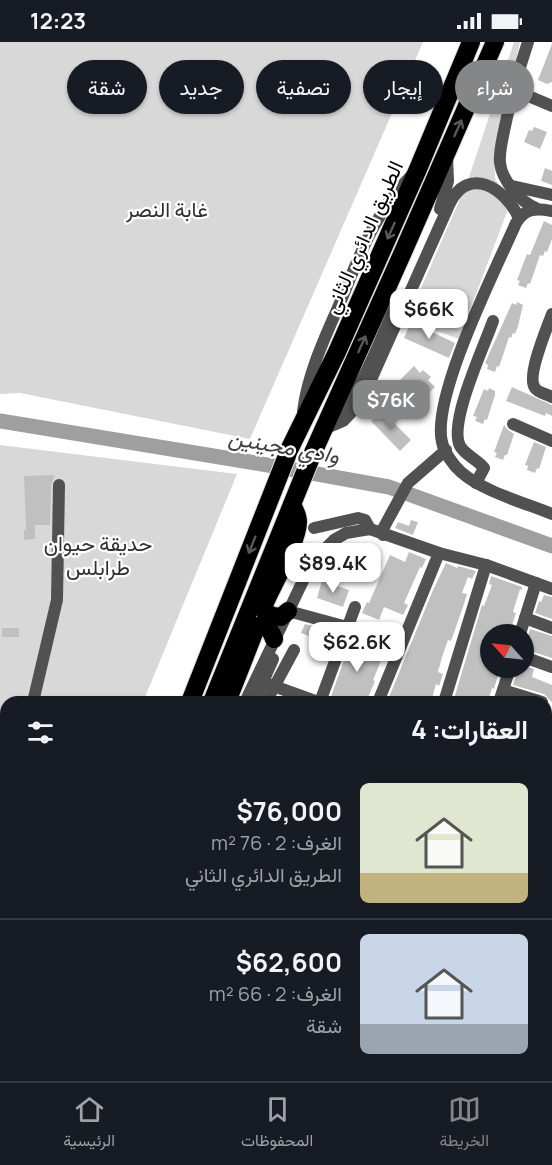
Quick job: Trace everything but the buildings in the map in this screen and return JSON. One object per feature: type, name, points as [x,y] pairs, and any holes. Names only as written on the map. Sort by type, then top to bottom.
[{"type":"highway","name":"الطريق الدائري الثاني","points":[[192,696],[290,448],[337,352],[471,42]]},
{"type":"highway","name":"الطريق الدائري الثاني","points":[[293,502],[495,42]]},
{"type":"highway","points":[[291,612],[281,617],[273,616],[265,612],[264,605],[297,528],[293,502]]},
{"type":"highway","points":[[215,696],[293,502]]},
{"type":"highway","points":[[229,696],[256,628],[267,627],[274,639]]},
{"type":"street","points":[[522,60],[528,42]]},
{"type":"street","points":[[534,98],[552,106]]},
{"type":"street","points":[[507,114],[499,158],[503,174],[522,200],[536,208],[552,211]]},
{"type":"street","points":[[324,429],[343,421],[361,402],[446,204],[447,154]]},
{"type":"street","points":[[446,204],[464,187],[473,183],[483,184],[507,198],[519,218]]},
{"type":"street","points":[[512,186],[552,195]]},
{"type":"street","points":[[536,208],[529,210],[519,218],[457,359],[441,420],[442,442],[461,472],[476,483],[552,514]]},
{"type":"street","points":[[552,314],[532,372],[532,384],[535,389],[552,397]]},
{"type":"street","points":[[476,483],[484,468],[462,448],[457,439],[457,429],[462,402],[493,321]]},
{"type":"street","points":[[513,424],[552,441]]},
{"type":"street","points":[[383,535],[384,527],[408,483],[446,450]]},
{"type":"street","points":[[34,696],[57,600],[58,485]]},
{"type":"street","points":[[314,528],[358,518],[365,520],[370,529]]},
{"type":"street","points":[[267,696],[291,612],[312,562],[334,540],[346,533],[370,529],[439,553],[486,565],[552,589]]},
{"type":"street","points":[[248,696],[274,639],[314,573],[334,547],[346,539],[383,535]]},
{"type":"street","points":[[380,696],[439,553]]},
{"type":"street","points":[[446,696],[486,565]]},
{"type":"street","points":[[523,624],[536,584]]},
{"type":"street","points":[[321,696],[355,607]]},
{"type":"street","points":[[291,612],[347,627],[399,647]]},
{"type":"street","points":[[525,618],[552,628]]},
{"type":"street","points":[[259,696],[294,650]]},
{"type":"street","points":[[534,661],[552,667]]},
{"type":"street","points":[[501,696],[507,678]]},
{"type":"street","points":[[269,685],[301,696]]},
{"type":"green space","name":"غابة النصر","points":[[0,42],[423,42],[415,60],[363,60],[363,114],[392,114],[250,439],[20,393],[0,394]]},
{"type":"green space","points":[[514,42],[520,42],[516,60],[508,60]]},
{"type":"green space","points":[[490,114],[504,114],[494,156],[495,178],[510,204],[459,339],[407,320],[467,183]]},
{"type":"green space","name":"حديقة حيوان طرابلس","points":[[0,445],[237,474],[145,696],[0,696]]},
{"type":"waterway","name":"وادي مجينين","points":[[0,421],[389,487],[552,546]]}]
